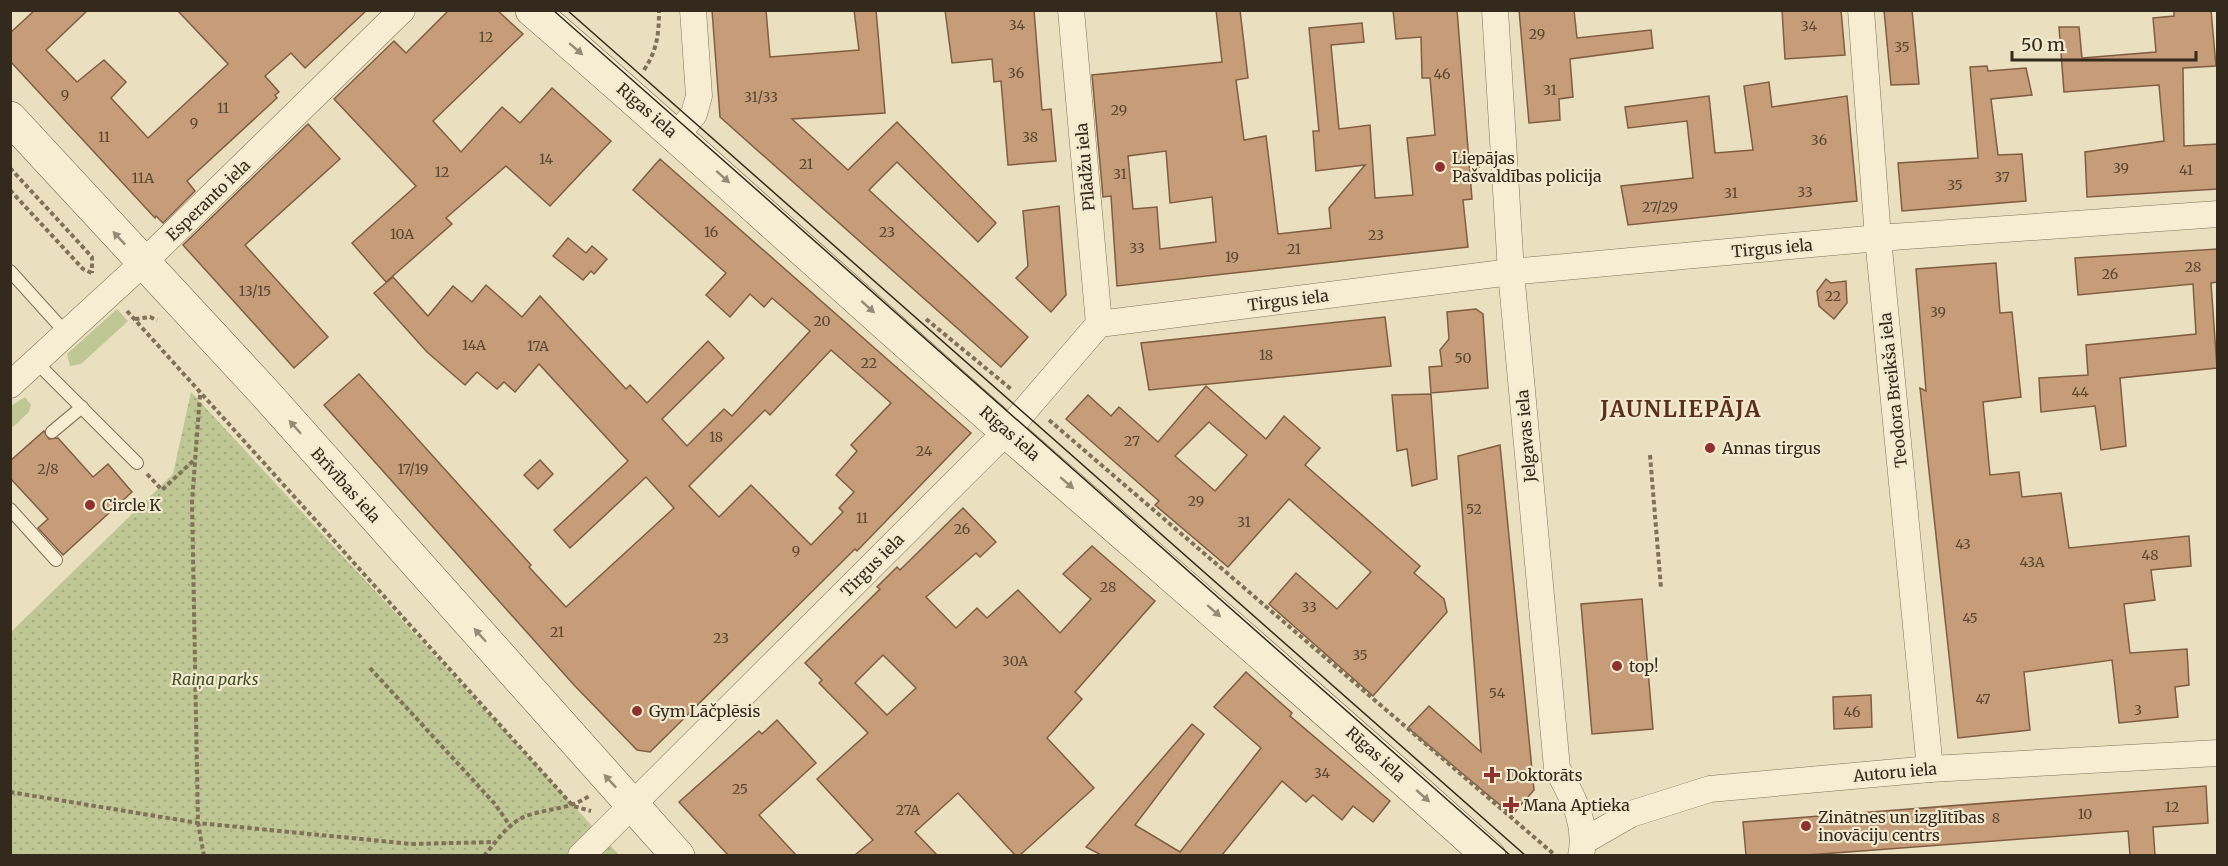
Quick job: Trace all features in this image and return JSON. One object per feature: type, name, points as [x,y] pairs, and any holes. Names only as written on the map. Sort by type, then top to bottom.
[{"type":"street","name":"Esperanto iela","points":[[10,385],[143,263],[402,10]]},
{"type":"street","name":"Rīgas iela","points":[[532,10],[677,135],[1007,431],[1256,647],[1489,855]]},
{"type":"street","points":[[677,135],[694,114],[699,96],[693,10]]},
{"type":"street","name":"Pīlādžu iela","points":[[1071,10],[1100,324]]},
{"type":"street","name":"Jelgavas iela","points":[[1495,10],[1511,272],[1557,768],[1581,815],[1582,848]]},
{"type":"street","name":"Teodora Breikša iela","points":[[1861,10],[1878,238],[1930,769]]},
{"type":"street","name":"Brīvības iela","points":[[10,118],[264,392],[609,780],[621,815],[678,855]]},
{"type":"street","name":"Tirgus iela","points":[[581,855],[1007,431],[1100,324],[1511,272],[1878,238],[2217,214]]},
{"type":"street","name":"Autoru iela","points":[[1582,848],[1630,814],[1710,789],[1930,769],[2217,753]]},
{"type":"lane","points":[[10,271],[66,333]]},
{"type":"lane","points":[[36,362],[137,463]]},
{"type":"lane","points":[[52,432],[82,407]]},
{"type":"lane","points":[[10,509],[56,560]]},
{"type":"path","points":[[644,70],[655,54],[659,37],[659,10]]},
{"type":"path","points":[[10,168],[92,257],[92,273],[83,269],[10,190]]},
{"type":"path","points":[[111,292],[200,394],[573,806]]},
{"type":"path","points":[[200,394],[192,502],[198,823],[204,855]]},
{"type":"path","points":[[1650,455],[1661,588]]},
{"type":"path","points":[[137,463],[162,490],[194,460]]},
{"type":"path","points":[[370,668],[495,804],[510,826]]},
{"type":"path","points":[[573,806],[609,780]]},
{"type":"path","points":[[10,792],[198,823],[412,844],[495,842]]},
{"type":"path","points":[[484,855],[510,826],[525,816],[573,806],[621,815]]},
{"type":"path","points":[[1521,826],[1556,855]]},
{"type":"green space","points":[[117,309],[128,321],[81,364],[70,366],[67,354]]},
{"type":"green space","name":"Raiņa parks","points":[[191,392],[619,855],[11,856],[11,632],[173,474]]},
{"type":"green space","points":[[25,397],[31,405],[29,412],[11,429],[11,406]]},
{"type":"building","points":[[35,10],[88,10],[46,50],[77,82],[104,60],[126,82],[111,98],[148,138],[228,64],[177,10],[367,10],[305,68],[291,53],[265,76],[279,92],[275,95],[277,98],[187,181],[195,191],[163,223],[156,216],[155,218],[10,61],[10,33]]},
{"type":"building","points":[[449,10],[497,10],[523,34],[433,121],[461,152],[502,107],[520,123],[552,88],[611,141],[550,206],[506,166],[446,218],[452,224],[386,282],[352,243],[416,186],[334,99],[394,41],[406,53]]},
{"type":"building","points":[[712,10],[766,10],[770,57],[859,50],[854,10],[876,10],[885,113],[792,119],[848,170],[897,122],[996,223],[978,242],[897,162],[869,190],[1028,337],[1001,367],[720,117]]},
{"type":"building","points":[[945,10],[1034,10],[1042,110],[1051,109],[1056,161],[1008,165],[1001,81],[994,82],[992,59],[952,63]]},
{"type":"building","points":[[1216,10],[1240,10],[1248,78],[1236,80],[1244,140],[1266,136],[1278,234],[1331,228],[1329,208],[1365,165],[1316,171],[1313,131],[1319,131],[1309,28],[1362,23],[1364,42],[1331,45],[1339,129],[1370,125],[1375,198],[1413,195],[1407,138],[1435,135],[1430,78],[1422,78],[1421,37],[1396,39],[1393,10],[1457,10],[1472,199],[1463,200],[1468,247],[1117,286],[1111,196],[1103,197],[1092,75],[1222,62]],"holes":[[[1166,151],[1170,203],[1212,197],[1216,242],[1160,249],[1157,207],[1133,209],[1128,156]]]},
{"type":"building","points":[[1519,10],[1574,10],[1577,38],[1651,30],[1653,48],[1570,59],[1573,97],[1559,99],[1560,120],[1529,123]]},
{"type":"building","points":[[1782,10],[1841,10],[1845,55],[1785,59]]},
{"type":"building","points":[[1884,10],[1912,10],[1919,84],[1891,85]]},
{"type":"building","points":[[2174,10],[2211,10],[2216,66],[2183,68],[2184,146],[2217,144],[2217,189],[2087,197],[2085,152],[2164,141],[2159,85],[2064,92],[2059,27],[2079,27],[2082,58],[2156,52],[2153,18],[2174,16]]},
{"type":"building","points":[[1987,66],[1988,71],[2026,68],[2032,95],[1991,99],[1998,155],[2022,154],[2026,201],[1902,211],[1898,163],[1978,158],[1970,67]]},
{"type":"building","points":[[1769,82],[1772,107],[1847,96],[1857,201],[1628,225],[1621,186],[1693,178],[1687,121],[1628,128],[1625,107],[1709,96],[1715,153],[1753,150],[1744,86]]},
{"type":"building","points":[[308,124],[340,159],[245,245],[328,337],[294,368],[183,245]]},
{"type":"building","points":[[660,159],[971,433],[857,551],[855,549],[650,752],[637,750],[574,685],[324,405],[359,374],[566,607],[674,508],[646,477],[570,548],[554,530],[628,461],[539,364],[515,392],[504,382],[497,389],[477,372],[465,385],[427,352],[374,293],[393,277],[428,316],[453,286],[472,302],[486,285],[522,317],[540,296],[626,389],[630,385],[647,403],[708,341],[724,358],[662,419],[687,446],[724,409],[732,416],[810,331],[772,298],[764,307],[750,294],[730,317],[706,295],[726,273],[633,190]],"holes":[[[831,350],[891,403],[851,445],[857,451],[836,475],[854,492],[839,508],[843,512],[811,545],[751,485],[719,517],[689,486],[765,410],[770,415]]]},
{"type":"building","points":[[1059,206],[1066,295],[1051,312],[1016,278],[1028,266],[1023,211]]},
{"type":"building","points":[[568,238],[586,253],[592,246],[607,259],[594,274],[591,271],[583,280],[553,256]]},
{"type":"building","points":[[2217,249],[2217,282],[2211,283],[2217,368],[2120,378],[2126,446],[2101,450],[2095,406],[2041,412],[2039,378],[2088,375],[2086,345],[2196,334],[2193,284],[2078,295],[2075,258]]},
{"type":"building","points":[[1996,263],[2000,313],[2012,312],[2021,397],[1983,402],[1990,475],[2019,472],[2022,497],[2061,493],[2069,548],[2189,536],[2191,566],[2151,570],[2155,600],[2124,604],[2130,653],[2187,649],[2189,685],[2175,687],[2178,717],[2119,723],[2112,660],[2024,672],[2030,730],[1958,738],[1920,388],[1926,391],[1916,269]]},
{"type":"building","points":[[1826,279],[1831,283],[1846,281],[1847,303],[1834,319],[1819,306],[1817,291]]},
{"type":"building","points":[[1476,309],[1483,314],[1488,388],[1431,393],[1429,367],[1442,366],[1440,350],[1449,339],[1447,312]]},
{"type":"building","points":[[1385,317],[1391,366],[1149,390],[1141,343]]},
{"type":"building","points":[[1206,386],[1266,439],[1284,416],[1320,448],[1305,465],[1420,566],[1414,573],[1444,599],[1447,612],[1373,696],[1269,604],[1296,573],[1337,609],[1371,572],[1289,499],[1228,567],[1155,505],[1159,501],[1066,419],[1088,395],[1111,416],[1119,407],[1158,442]],"holes":[[[1209,422],[1247,455],[1215,491],[1175,456]]]},
{"type":"building","points":[[1431,394],[1437,479],[1412,486],[1407,449],[1397,451],[1392,395]]},
{"type":"building","points":[[44,431],[49,439],[58,438],[93,477],[108,464],[132,492],[63,555],[38,528],[48,519],[10,478],[10,461]]},
{"type":"building","points":[[1500,445],[1534,790],[1512,815],[1408,728],[1429,706],[1481,752],[1458,456]]},
{"type":"building","points":[[540,460],[553,474],[538,489],[524,475]]},
{"type":"building","points":[[963,508],[996,542],[980,557],[976,553],[926,597],[956,628],[977,608],[987,618],[1018,590],[1060,633],[1091,599],[1063,574],[1092,546],[1155,601],[1075,692],[1082,699],[1047,738],[1094,788],[1020,855],[1015,855],[958,793],[915,832],[937,855],[855,855],[873,840],[817,779],[868,733],[819,683],[822,680],[805,663],[880,589],[877,587],[897,567],[900,570]],"holes":[[[883,655],[916,688],[887,715],[855,683]]]},
{"type":"building","name":"top!","points":[[1642,599],[1653,729],[1592,734],[1581,604]]},
{"type":"building","points":[[1246,672],[1292,713],[1290,716],[1390,801],[1373,822],[1353,806],[1342,820],[1313,795],[1306,802],[1282,781],[1222,855],[1101,855],[1086,847],[1192,724],[1204,734],[1135,825],[1180,852],[1261,748],[1214,707]]},
{"type":"building","points":[[1871,695],[1872,727],[1834,729],[1833,697]]},
{"type":"building","points":[[777,720],[816,763],[759,815],[796,855],[728,855],[679,802],[759,731],[762,734]]},
{"type":"building","points":[[2206,786],[2208,823],[2153,827],[2155,855],[2130,855],[2128,831],[1808,855],[1746,855],[1743,822]]},
{"type":"tram line","points":[[553,10],[1511,856]]},
{"type":"tram line","points":[[567,10],[1526,856]]},
{"type":"place","name":"Liepājas Pašvaldības policija","points":[[1440,167]]},
{"type":"place","name":"Annas tirgus","points":[[1710,448]]},
{"type":"place","name":"Circle K","points":[[90,505]]},
{"type":"place","name":"top!","points":[[1617,666]]},
{"type":"place","name":"Gym Lāčplēsis","points":[[637,711]]},
{"type":"place","name":"Doktorāts","points":[[1492,775]]},
{"type":"place","name":"Mana Aptieka","points":[[1511,805]]},
{"type":"place","name":"Zinātnes un izglītības inovāciju centrs","points":[[1806,826]]},
{"type":"district","name":"JAUNLIEPĀJA","points":[[1681,409]]}]
